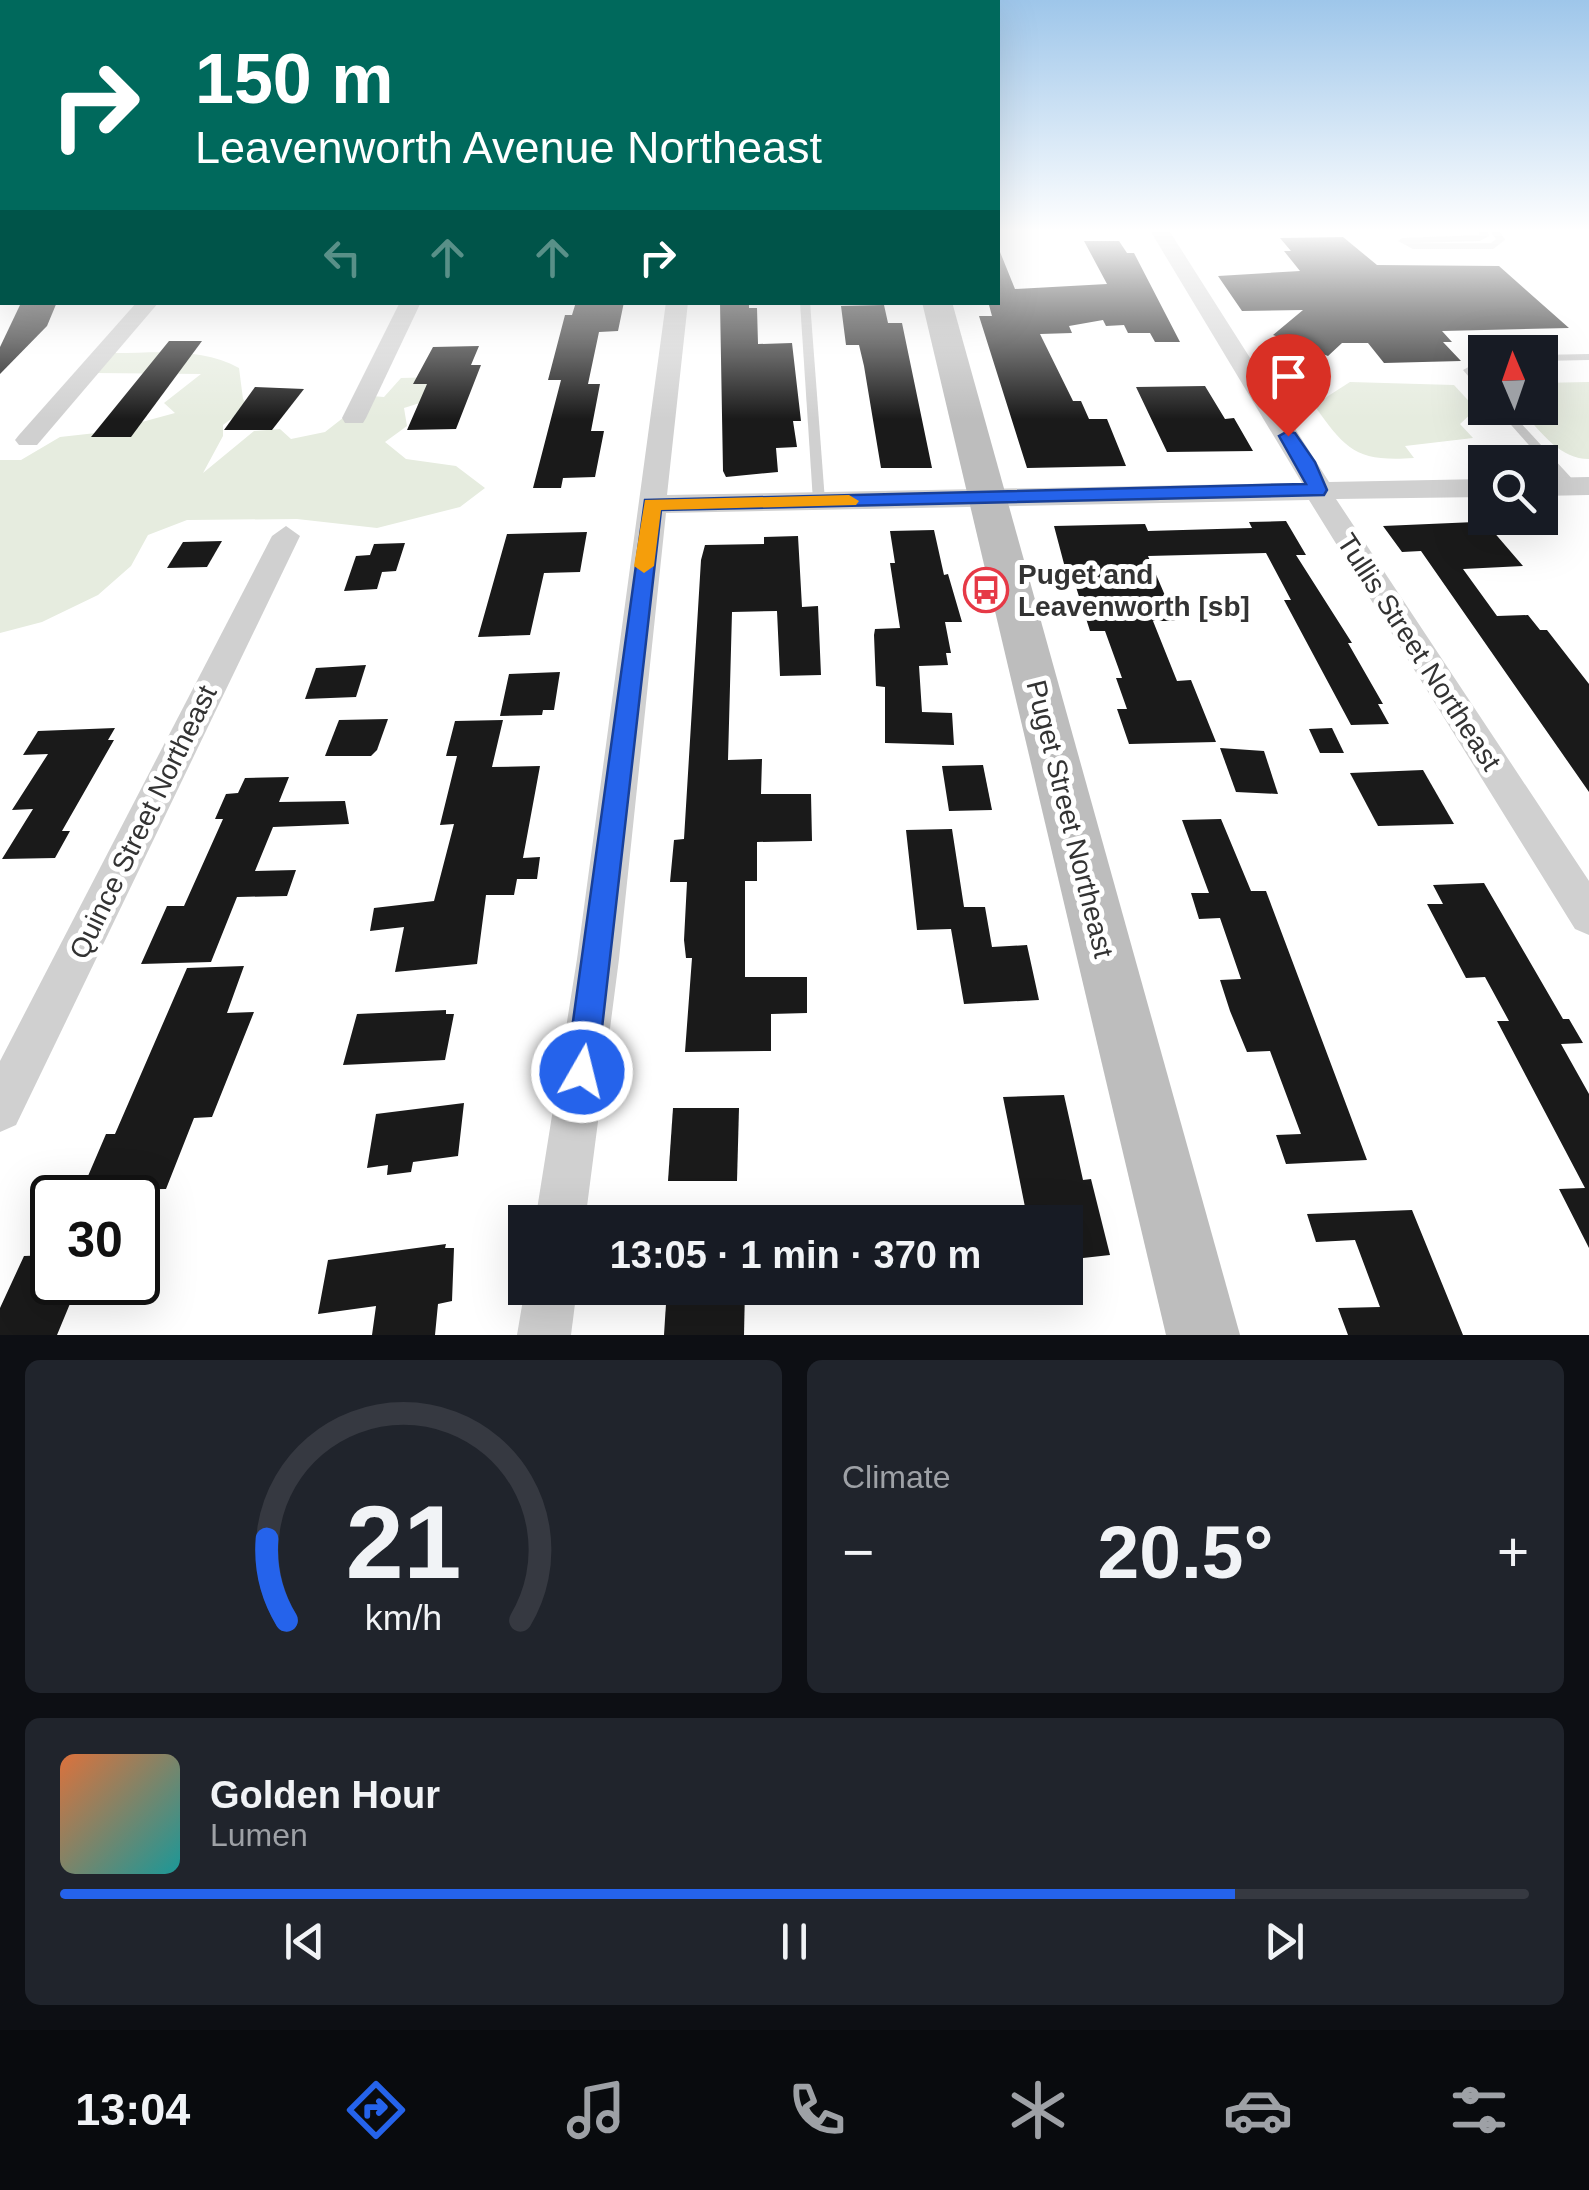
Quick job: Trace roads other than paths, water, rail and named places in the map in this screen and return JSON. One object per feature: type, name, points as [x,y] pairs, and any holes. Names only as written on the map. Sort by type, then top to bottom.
[{"type":"street","name":"Tullis Street Northeast","points":[[1200,294],[1306,462],[1318,490],[1589,916]]},
{"type":"street","points":[[28,440],[145,305]]},
{"type":"street","points":[[354,418],[410,305]]},
{"type":"street","points":[[562,1205],[598,959],[677,305]]},
{"type":"street","name":"Puget Street Northeast","points":[[938,305],[1203,1335]]},
{"type":"street","points":[[652,504],[1468,488]]},
{"type":"street","name":"Quince Street Northeast","points":[[0,1109],[286,536]]},
{"type":"street","points":[[544,1335],[548,1305]]},
{"type":"lane","points":[[805,305],[819,502]]},
{"type":"lane","points":[[1558,358],[1589,357]]},
{"type":"lane","points":[[1518,425],[1580,486]]},
{"type":"place","name":"Puget and Leavenworth [sb]","points":[[986,590]]}]
